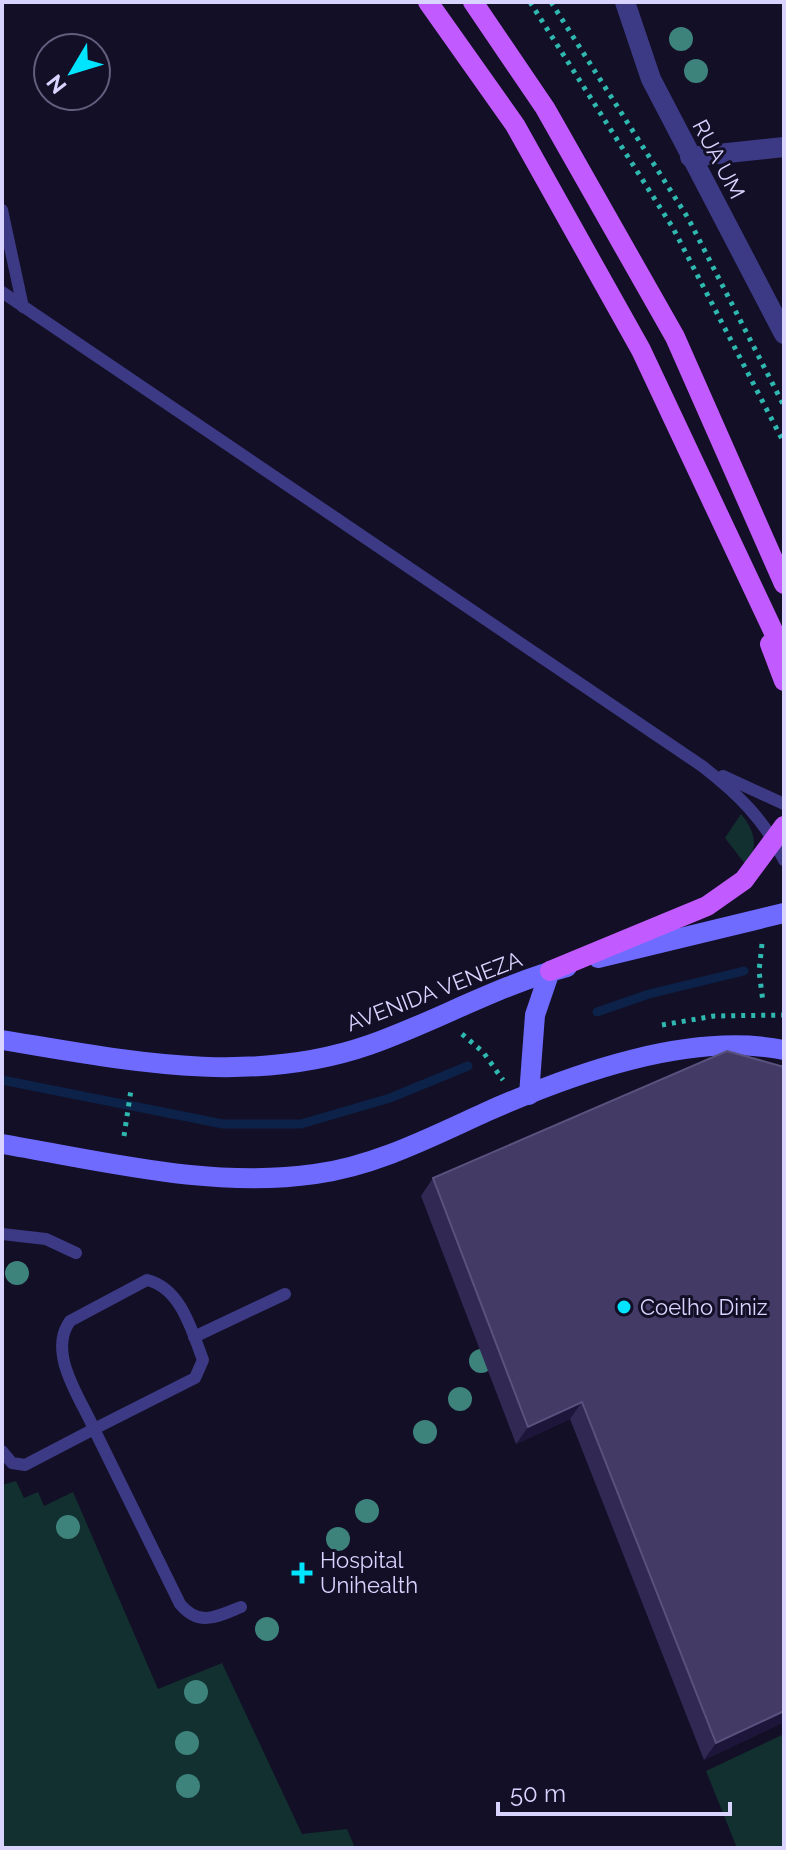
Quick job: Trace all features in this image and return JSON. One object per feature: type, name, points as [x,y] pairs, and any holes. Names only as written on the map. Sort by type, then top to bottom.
[{"type":"main road","points":[[428,2],[515,125],[641,350],[784,654]]},
{"type":"main road","points":[[473,2],[545,108],[675,337],[784,584]]},
{"type":"main road","points":[[699,470],[784,681]]},
{"type":"main road","points":[[529,1095],[535,1015],[550,971],[707,906],[744,880],[779,833]]},
{"type":"main road","name":"AVENIDA VENEZA","points":[[2,1040],[185,1068],[237,1069],[297,1062],[369,1045],[550,971],[784,913]]},
{"type":"main road","points":[[2,1144],[151,1170],[253,1179],[316,1174],[376,1160],[529,1095],[661,1051],[691,1045],[762,1045],[784,1050]]},
{"type":"street","name":"RUA UM","points":[[625,2],[640,54],[690,157],[784,334]]},
{"type":"street","points":[[690,157],[784,147]]},
{"type":"lane","points":[[2,210],[23,307]]},
{"type":"lane","points":[[2,292],[702,766],[779,833],[784,860]]},
{"type":"lane","points":[[702,766],[784,804]]},
{"type":"lane","points":[[2,1234],[46,1239],[76,1253]]},
{"type":"lane","points":[[2,1451],[12,1463],[25,1465],[94,1429],[195,1378],[203,1360],[171,1291],[161,1283],[147,1280],[70,1321],[62,1331],[59,1349],[94,1429],[180,1604],[191,1617],[206,1620],[241,1607]]},
{"type":"lane","points":[[194,1337],[285,1294]]},
{"type":"path","points":[[530,2],[673,228],[784,443]]},
{"type":"path","points":[[551,2],[688,218],[784,406]]},
{"type":"path","points":[[763,939],[759,971],[763,1002]]},
{"type":"path","points":[[765,1016],[784,1015]]},
{"type":"path","points":[[461,1034],[483,1052],[505,1082]]},
{"type":"path","points":[[124,1136],[131,1090]]},
{"type":"green space","points":[[741,814],[754,839],[753,852],[746,865],[725,838]]},
{"type":"green space","points":[[16,1481],[24,1498],[38,1492],[44,1506],[73,1492],[158,1689],[222,1663],[302,1834],[347,1829],[355,1848],[2,1848],[2,1485]]},
{"type":"green space","points":[[784,1734],[784,1848],[737,1848],[706,1771]]},
{"type":"building","name":"Coelho Diniz","points":[[727,1051],[784,1067],[784,1711],[716,1743],[582,1402],[528,1427],[433,1178]]},
{"type":"waterway","points":[[597,1012],[649,994],[744,971]]},
{"type":"waterway","points":[[2,1080],[223,1124],[301,1124],[390,1098],[468,1066]]},
{"type":"place","name":"Coelho Diniz","points":[[624,1307]]},
{"type":"place","name":"Hospital Unihealth","points":[[302,1573]]}]
